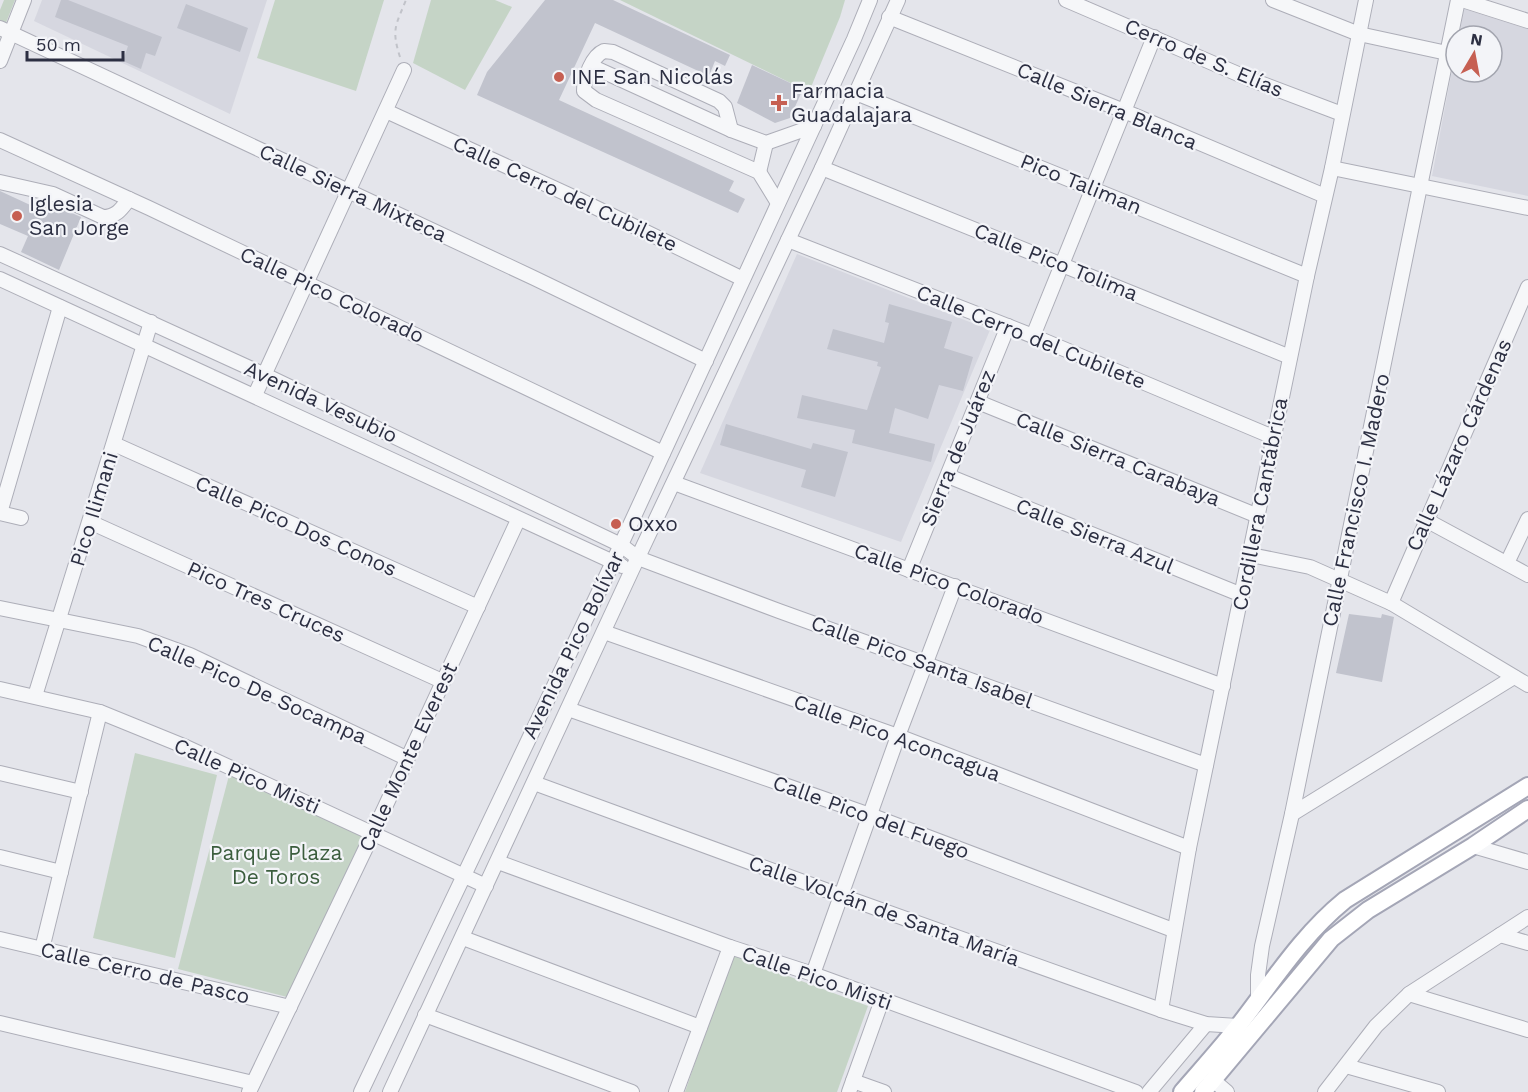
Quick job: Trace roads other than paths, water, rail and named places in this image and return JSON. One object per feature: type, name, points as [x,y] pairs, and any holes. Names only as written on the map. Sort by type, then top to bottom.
[{"type":"main road","points":[[1182,1092],[1238,1026],[1299,945],[1325,916],[1345,900],[1528,786]]},
{"type":"main road","points":[[1208,1086],[1331,939],[1368,910],[1473,846],[1528,809]]},
{"type":"street","points":[[0,62],[6,31],[24,0]]},
{"type":"street","name":"Avenida Pico Bolívar","points":[[360,1092],[621,545],[870,0]]},
{"type":"street","name":"Avenida Pico Bolívar","points":[[390,1092],[822,168],[898,0]]},
{"type":"street","name":"Cerro de S. Elías","points":[[1066,0],[1252,80],[1342,114]]},
{"type":"street","points":[[1273,0],[1359,34],[1444,52]]},
{"type":"street","name":"Cordillera Cantábrica","points":[[1161,1010],[1173,930],[1189,848],[1366,0]]},
{"type":"street","points":[[1460,0],[1528,21]]},
{"type":"street","name":"Calle Francisco I. Madero","points":[[1454,24],[1460,0]]},
{"type":"street","name":"Calle Sierra Blanca","points":[[889,17],[1124,111],[1325,196]]},
{"type":"street","name":"Calle Sierra Mixteca","points":[[6,31],[706,361]]},
{"type":"street","points":[[1033,336],[1154,37]]},
{"type":"street","points":[[730,130],[725,107],[720,101],[626,57],[604,51],[597,55],[591,66],[584,87],[587,94],[759,172],[778,203]]},
{"type":"street","points":[[591,66],[730,130],[766,142],[814,126]]},
{"type":"street","name":"Calle Francisco I. Madero","points":[[1258,999],[1257,985],[1262,946],[1292,814],[1444,68]]},
{"type":"street","points":[[255,395],[404,70]]},
{"type":"street","name":"Pico Taliman","points":[[856,93],[1307,276]]},
{"type":"street","name":"Calle Cerro del Cubilete","points":[[386,111],[580,200],[743,279]]},
{"type":"street","name":"Calle Pico Colorado","points":[[0,140],[663,453]]},
{"type":"street","points":[[759,172],[766,142]]},
{"type":"street","name":"Calle Pico Tolima","points":[[822,168],[1290,357]]},
{"type":"street","points":[[1332,168],[1528,208]]},
{"type":"street","points":[[0,182],[52,194],[104,217],[119,212],[129,199]]},
{"type":"street","name":"Calle Cerro del Cubilete","points":[[788,240],[1033,336],[1273,437]]},
{"type":"street","name":"Avenida Vesubio","points":[[0,254],[265,375],[621,545],[635,564]]},
{"type":"street","name":"Avenida Vesubio","points":[[0,279],[255,395],[518,520],[613,562],[635,564]]},
{"type":"street","name":"Calle Lázaro Cárdenas","points":[[1391,603],[1528,287]]},
{"type":"street","points":[[21,518],[0,513],[60,307]]},
{"type":"street","name":"Pico Ilimani","points":[[35,696],[150,322]]},
{"type":"street","name":"Sierra de Juárez","points":[[909,570],[1008,326]]},
{"type":"street","name":"Calle Sierra Carabaya","points":[[978,402],[1258,516]]},
{"type":"street","name":"Calle Pico Dos Conos","points":[[114,444],[478,607]]},
{"type":"street","name":"Calle Sierra Azul","points":[[948,476],[1242,596]]},
{"type":"street","name":"Calle Pico Colorado","points":[[674,483],[1223,686]]},
{"type":"street","points":[[1507,563],[1528,519]]},
{"type":"street","name":"Calle Monte Everest","points":[[251,1087],[373,833],[518,520]]},
{"type":"street","points":[[1426,520],[1528,575]]},
{"type":"street","name":"Pico Tres Cruces","points":[[90,522],[442,681]]},
{"type":"street","points":[[1251,555],[1310,567],[1391,603],[1528,685]]},
{"type":"street","name":"Calle Pico Santa Isabel","points":[[635,564],[926,663],[1206,765]]},
{"type":"street","points":[[813,974],[898,736],[955,586]]},
{"type":"street","name":"Calle Pico De Socampa","points":[[0,608],[138,636],[171,647],[406,758]]},
{"type":"street","name":"Calle Pico Aconcagua","points":[[604,632],[898,736],[1189,848]]},
{"type":"street","points":[[1292,814],[1514,676]]},
{"type":"street","name":"Calle Pico Misti","points":[[0,689],[100,712],[186,747],[486,886]]},
{"type":"street","name":"Calle Pico del Fuego","points":[[568,709],[870,816],[1173,930]]},
{"type":"street","points":[[42,949],[100,712]]},
{"type":"street","points":[[0,773],[81,792]]},
{"type":"street","name":"Calle Volcán de Santa María","points":[[534,783],[1161,1010],[1206,1024],[1238,1026]]},
{"type":"street","points":[[1473,846],[1528,862]]},
{"type":"street","points":[[0,857],[61,872]]},
{"type":"street","name":"Calle Pico Misti","points":[[498,862],[1136,1092]]},
{"type":"street","points":[[1325,1092],[1376,1026],[1408,994],[1528,917]]},
{"type":"street","points":[[1500,935],[1528,943]]},
{"type":"street","points":[[463,938],[700,1027]]},
{"type":"street","name":"Calle Cerro de Pasco","points":[[0,939],[290,1007]]},
{"type":"street","points":[[676,1092],[730,947]]},
{"type":"street","points":[[1408,994],[1528,1030]]},
{"type":"street","points":[[882,1000],[851,1087],[884,1092]]},
{"type":"street","points":[[425,1015],[632,1092]]},
{"type":"street","points":[[0,1023],[251,1087]]},
{"type":"street","points":[[1149,1092],[1206,1024]]},
{"type":"street","points":[[1346,1066],[1438,1092]]},
{"type":"street","points":[[1208,1086],[1227,1092]]},
{"type":"place","name":"INE San Nicolás","points":[[559,77]]},
{"type":"place","name":"Farmacia Guadalajara","points":[[779,103]]},
{"type":"place","name":"Iglesia San Jorge","points":[[17,216]]},
{"type":"place","name":"Oxxo","points":[[616,524]]},
{"type":"park label","name":"Parque Plaza De Toros","points":[[276,865]]}]
